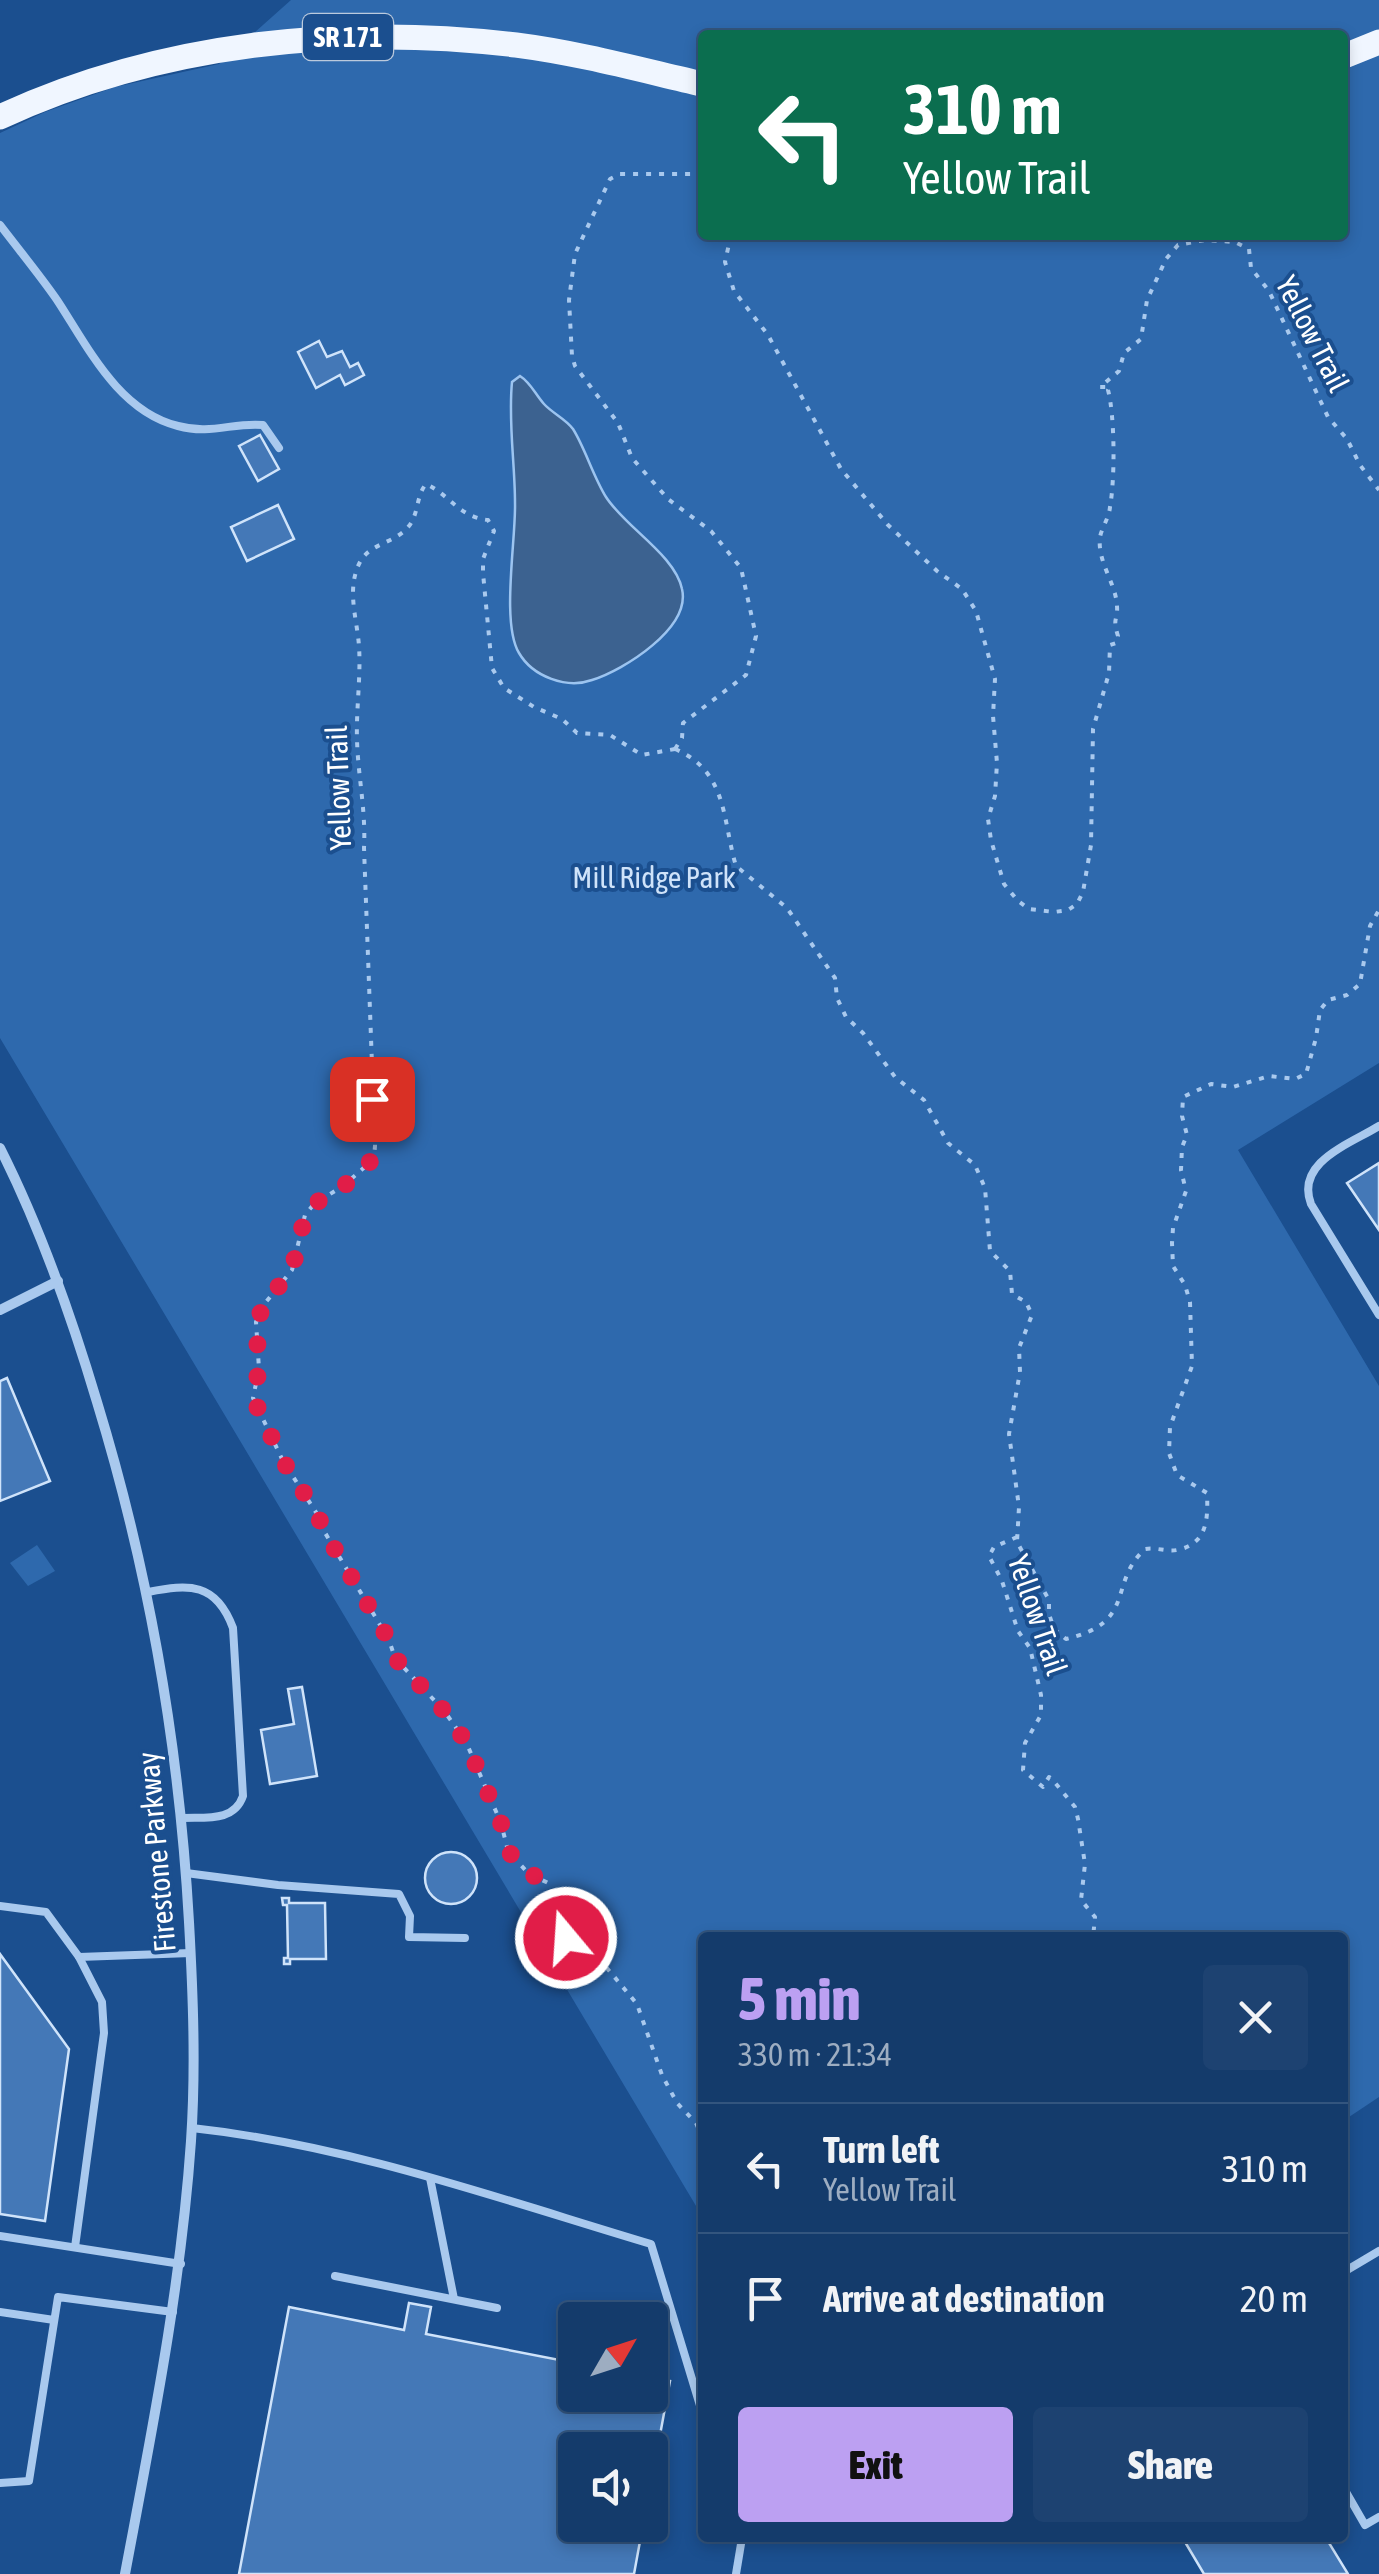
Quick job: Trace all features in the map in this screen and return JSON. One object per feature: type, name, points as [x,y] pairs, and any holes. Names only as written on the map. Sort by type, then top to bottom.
[{"type":"main road","name":"SR 171","points":[[0,117],[78,87],[156,65],[230,49],[347,37],[441,38],[518,46],[572,54],[698,83]]},
{"type":"main road","points":[[1348,55],[1379,42]]},
{"type":"street","name":"Firestone Parkway","points":[[0,1148],[58,1282],[117,1468],[148,1592],[169,1708],[182,1818],[190,1953],[192,2128],[181,2264],[125,2574]]},
{"type":"street","points":[[0,1310],[58,1282]]},
{"type":"lane","points":[[0,225],[43,280],[101,368],[133,402],[157,418],[182,427],[209,430],[263,425],[279,448]]},
{"type":"lane","points":[[1379,1126],[1314,1166],[1306,1184],[1311,1204],[1379,1316]]},
{"type":"lane","points":[[148,1592],[200,1588],[224,1608],[233,1628],[242,1796],[228,1815],[182,1818]]},
{"type":"lane","points":[[186,1873],[278,1886],[398,1894],[410,1916],[409,1937],[465,1938]]},
{"type":"lane","points":[[0,1906],[46,1912],[79,1957],[102,2002],[104,2033],[74,2248]]},
{"type":"lane","points":[[79,1957],[190,1953]]},
{"type":"lane","points":[[192,2128],[314,2146],[651,2244],[698,2399]]},
{"type":"lane","points":[[430,2178],[454,2299]]},
{"type":"lane","points":[[0,2236],[181,2264]]},
{"type":"lane","points":[[1348,2269],[1379,2250]]},
{"type":"lane","points":[[335,2276],[497,2308]]},
{"type":"lane","points":[[0,2483],[29,2481],[58,2297],[173,2312]]},
{"type":"lane","points":[[0,2312],[54,2320]]},
{"type":"lane","points":[[1348,2496],[1365,2525],[1379,2517]]},
{"type":"lane","points":[[736,2574],[741,2542]]},
{"type":"path","points":[[698,174],[620,174],[610,180],[576,254],[569,300],[572,356],[575,366],[612,413],[632,458],[668,499],[722,544],[746,581],[756,636],[748,672],[683,723],[682,738],[675,749],[696,760],[715,781],[736,866],[787,908],[836,978],[837,998],[846,1018],[895,1077],[924,1100],[948,1143],[975,1165],[982,1176],[990,1251],[1010,1271],[1012,1294],[1026,1302],[1032,1315],[1019,1348],[1020,1372],[1009,1434],[1019,1507],[1017,1536]]},
{"type":"path","name":"Yellow Trail","points":[[729,240],[725,262],[734,291],[768,335],[841,469],[888,525],[962,590],[976,611],[995,679],[992,716],[997,762],[995,796],[988,819],[991,840],[1004,884],[1029,909],[1068,910],[1077,904],[1083,892],[1091,845],[1094,719],[1109,673],[1110,645],[1118,636],[1113,623],[1117,606],[1102,563],[1100,537],[1110,514],[1110,430],[1114,414],[1110,386],[1100,389],[1121,368],[1124,353],[1140,339],[1147,300],[1166,259],[1178,245],[1205,240],[1235,242],[1249,249],[1251,268],[1269,290],[1328,417],[1379,490]]},
{"type":"path","name":"Yellow Trail","points":[[675,749],[642,755],[610,735],[577,733],[562,719],[504,688],[492,668],[487,621],[482,560],[494,531],[488,520],[458,510],[426,484],[409,526],[400,536],[365,554],[355,574],[353,610],[359,642],[357,742],[366,818],[376,1146],[374,1158],[367,1165],[344,1186],[314,1204],[305,1216],[292,1270],[258,1313],[259,1369],[253,1398],[283,1461],[319,1516],[321,1526],[389,1640],[395,1658],[445,1712],[466,1742],[501,1823],[508,1851],[528,1873],[548,1882],[572,1949],[579,1956],[601,1961],[637,2004],[662,2075],[698,2128]]},
{"type":"path","name":"Yellow Trail","points":[[1093,1932],[1095,1918],[1082,1900],[1085,1864],[1074,1807],[1052,1779],[1049,1777],[1042,1788],[1023,1770],[1026,1742],[1041,1715],[1041,1695],[1030,1648],[1018,1631],[989,1556],[994,1548],[1017,1536],[1049,1600],[1048,1614],[1054,1628],[1066,1639],[1090,1632],[1114,1614],[1132,1565],[1145,1549],[1174,1551],[1197,1541],[1204,1531],[1208,1524],[1207,1492],[1177,1475],[1169,1454],[1172,1417],[1192,1366],[1190,1302],[1185,1284],[1173,1266],[1172,1243],[1172,1228],[1186,1191],[1181,1170],[1187,1134],[1182,1102],[1184,1096],[1207,1085],[1240,1086],[1269,1076],[1295,1080],[1306,1074],[1322,1005],[1352,992],[1360,984],[1370,926],[1379,910]]},
{"type":"green space","name":"Mill Ridge Park","points":[[291,0],[1379,0],[1379,1063],[1238,1150],[1379,1386],[1379,2097],[1348,2118],[1348,1932],[698,1932],[698,2209],[0,1038],[0,133],[115,87],[219,64]]},
{"type":"green space","points":[[37,1545],[55,1571],[28,1586],[10,1563]]},
{"type":"shaded area","points":[[520,376],[573,429],[606,497],[670,564],[682,589],[682,604],[666,632],[621,667],[582,682],[562,682],[533,669],[519,653],[514,639],[510,602],[515,503],[511,397],[512,382]]},
{"type":"building","points":[[319,341],[327,357],[342,351],[350,367],[358,363],[364,375],[345,385],[340,375],[316,388],[298,352]]},
{"type":"building","points":[[260,435],[279,469],[258,481],[239,446]]},
{"type":"building","points":[[278,505],[294,539],[247,561],[231,527]]},
{"type":"building","points":[[1379,1163],[1379,1230],[1347,1183]]},
{"type":"building","points":[[7,1378],[50,1481],[0,1501],[0,1381]]},
{"type":"building","points":[[302,1687],[317,1776],[270,1784],[261,1730],[294,1724],[288,1689]]},
{"type":"building","points":[[451,1852],[469,1860],[477,1878],[469,1896],[451,1904],[433,1896],[425,1878],[433,1860]]},
{"type":"building","points":[[282,1898],[289,1898],[289,1903],[325,1903],[326,1959],[290,1959],[290,1964],[284,1964],[284,1958],[288,1958],[287,1905],[283,1905]]},
{"type":"building","points":[[0,1954],[69,2049],[45,2221],[0,2214]]},
{"type":"building","points":[[409,2303],[431,2307],[426,2334],[558,2360],[558,2412],[664,2412],[661,2432],[558,2432],[558,2542],[640,2542],[634,2574],[239,2574],[289,2307],[404,2330]]},
{"type":"building","points":[[1185,2542],[1328,2542],[1348,2574],[1204,2574]]},
{"type":"route","points":[[372,1099],[374,1158],[344,1186],[314,1204],[305,1216],[292,1270],[258,1313],[259,1369],[253,1398],[283,1461],[389,1640],[390,1650],[466,1742],[501,1823],[508,1851],[528,1873],[548,1882],[566,1938]]}]
